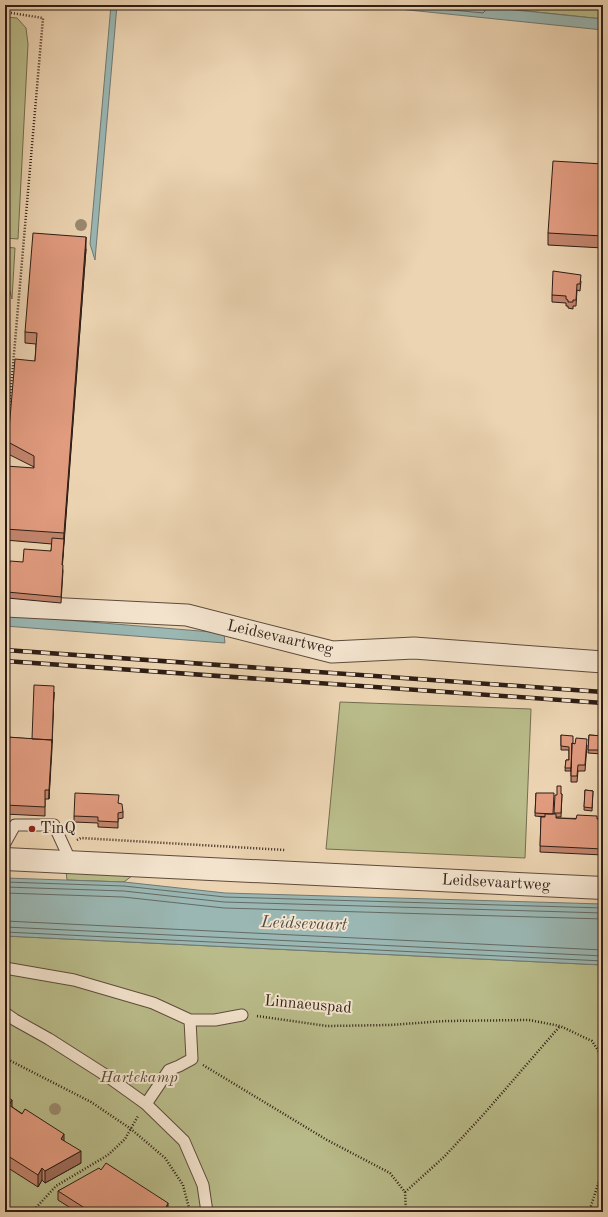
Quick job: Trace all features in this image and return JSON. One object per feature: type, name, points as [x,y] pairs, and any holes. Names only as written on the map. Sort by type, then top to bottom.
[{"type":"street","name":"Leidsevaartweg","points":[[5,606],[187,615],[332,652],[414,648],[603,662]]},
{"type":"street","name":"Leidsevaartweg","points":[[5,858],[603,888]]},
{"type":"lane","points":[[5,843],[15,825],[54,825],[71,862]]},
{"type":"lane","name":"Linnaeuspad","points":[[5,968],[74,980],[153,1003],[190,1020],[215,1020],[242,1014]]},
{"type":"lane","points":[[5,1013],[107,1076],[146,1104],[184,1141],[203,1185],[207,1212]]},
{"type":"lane","points":[[146,1104],[169,1070],[192,1059],[190,1020]]},
{"type":"path","points":[[5,12],[43,18],[5,458]]},
{"type":"path","name":"Linnaeuspad","points":[[242,1014],[327,1026],[390,1025],[445,1021],[529,1020],[560,1026],[592,1041],[603,1058]]},
{"type":"path","points":[[404,1192],[444,1157],[483,1115],[560,1026]]},
{"type":"path","points":[[5,1058],[91,1102],[131,1129],[166,1158],[183,1185],[190,1212]]},
{"type":"path","points":[[192,1059],[327,1140],[390,1173],[404,1192],[406,1212]]},
{"type":"path","points":[[32,1212],[56,1186],[108,1155],[125,1139],[146,1104]]},
{"type":"path","points":[[589,1212],[603,1169]]},
{"type":"green space","points":[[470,5],[603,5],[603,19]]},
{"type":"green space","points":[[5,17],[17,18],[26,28],[28,44],[18,239],[5,238]]},
{"type":"green space","points":[[5,247],[15,248],[12,299],[5,273]]},
{"type":"green space","points":[[340,702],[531,709],[525,858],[326,849]]},
{"type":"green space","points":[[66,871],[133,875],[124,882],[67,880]]},
{"type":"green space","name":"Hartekamp","points":[[5,936],[603,965],[603,1212],[5,1212]]},
{"type":"water","points":[[111,5],[117,5],[95,260],[90,244]]},
{"type":"water","points":[[360,5],[466,5],[603,19],[603,30]]},
{"type":"water","points":[[5,615],[224,633],[225,643],[5,626]]},
{"type":"water","name":"Leidsevaart","points":[[5,878],[124,882],[225,893],[603,904],[603,965],[5,936]]},
{"type":"building","points":[[553,161],[603,164],[603,236],[548,233]]},
{"type":"building","points":[[33,233],[86,237],[64,533],[5,529],[6,466],[34,468],[34,456],[8,442],[15,359],[35,361],[37,333],[25,332]]},
{"type":"building","points":[[553,271],[581,275],[580,284],[577,284],[576,300],[573,300],[573,302],[568,302],[566,296],[552,295]]},
{"type":"building","points":[[52,538],[64,539],[61,597],[7,592],[10,561],[23,562],[24,549],[51,551]]},
{"type":"building","points":[[34,685],[54,686],[52,743],[52,740],[32,739]]},
{"type":"building","points":[[5,690],[9,691],[5,780]]},
{"type":"building","points":[[561,735],[573,736],[571,768],[565,768],[566,760],[569,760],[569,747],[561,746]]},
{"type":"building","points":[[589,735],[603,736],[602,750],[588,750]]},
{"type":"building","points":[[7,737],[52,740],[49,790],[45,790],[45,807],[5,805]]},
{"type":"building","points":[[576,738],[587,739],[585,765],[578,765],[577,776],[571,776],[572,743],[575,744]]},
{"type":"building","points":[[557,786],[561,786],[561,813],[554,813]]},
{"type":"building","points":[[600,789],[603,789],[603,806],[600,805]]},
{"type":"building","points":[[585,790],[593,791],[592,808],[584,807]]},
{"type":"building","points":[[75,793],[119,795],[118,803],[122,804],[123,812],[118,813],[118,822],[98,821],[98,817],[74,816]]},
{"type":"building","points":[[536,793],[554,793],[553,814],[535,813]]},
{"type":"building","points":[[545,814],[556,814],[556,818],[576,819],[577,815],[597,816],[597,819],[603,819],[603,849],[540,846],[541,817],[545,817]]},
{"type":"building","points":[[5,1096],[12,1100],[9,1105],[22,1114],[25,1109],[64,1134],[61,1139],[81,1151],[45,1171],[42,1168],[38,1175],[5,1154]]},
{"type":"building","points":[[106,1163],[168,1203],[164,1212],[91,1212],[58,1191],[99,1168],[101,1170]]},
{"type":"railway","points":[[5,650],[603,692]]},
{"type":"railway","points":[[5,661],[603,703]]},
{"type":"place","name":"TinQ","points":[[32,829]]}]
